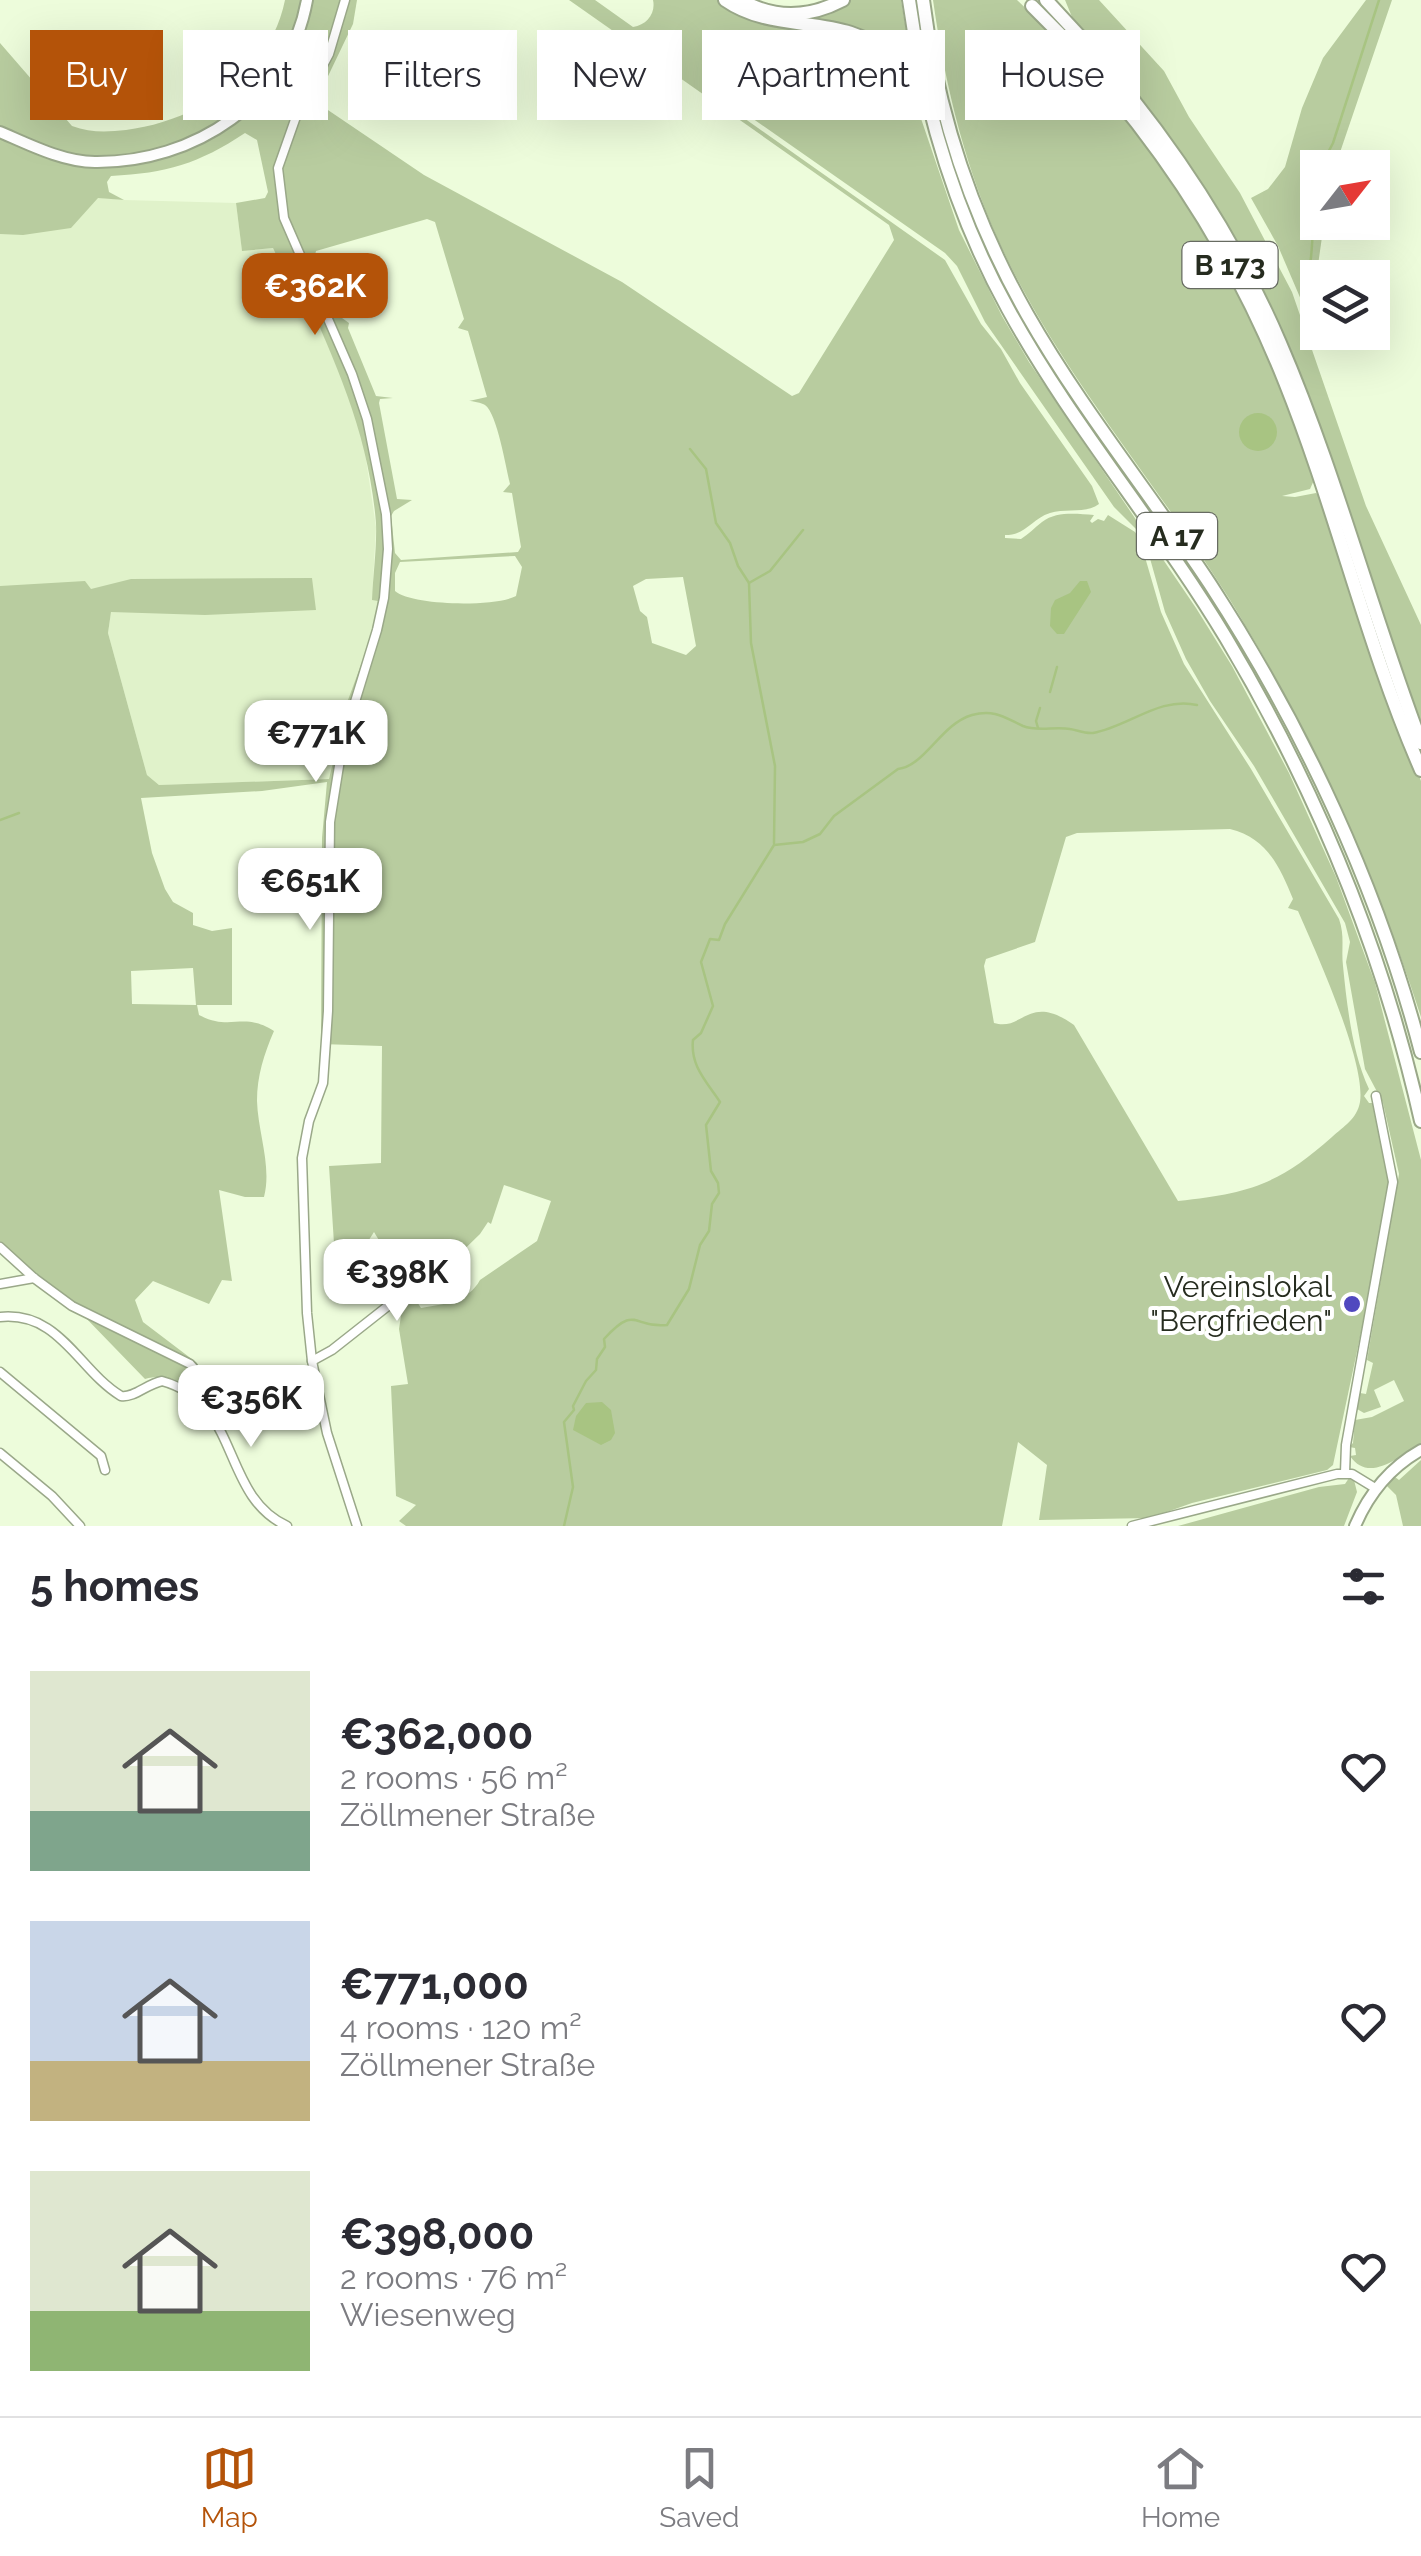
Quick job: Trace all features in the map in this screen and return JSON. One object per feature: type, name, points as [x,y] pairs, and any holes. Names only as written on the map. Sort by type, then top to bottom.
[{"type":"highway","points":[[725,0],[757,18],[838,29],[872,42],[902,72],[934,126]]},
{"type":"highway","points":[[741,0],[771,13],[798,14],[822,10],[843,0]]},
{"type":"highway","name":"A 17","points":[[909,0],[934,126],[972,234],[1009,310],[1062,396],[1205,604],[1296,766],[1371,948],[1421,1121]]},
{"type":"highway","name":"A 17","points":[[923,0],[948,127],[992,246],[1059,366],[1210,585],[1283,708],[1358,867],[1392,956],[1421,1052]]},
{"type":"highway","points":[[1033,3],[1046,0]]},
{"type":"highway","name":"B 173","points":[[1046,0],[1146,116],[1191,180],[1266,313],[1305,404],[1421,743]]},
{"type":"highway","points":[[1061,0],[1068,24]]},
{"type":"highway","name":"B 173","points":[[1033,3],[1093,67],[1152,142],[1207,224],[1246,295],[1286,384],[1366,623],[1421,770]]},
{"type":"main road","points":[[0,132],[35,147],[92,162],[153,157],[208,136],[246,110],[276,75],[303,25],[307,0]]},
{"type":"main road","points":[[1355,1526],[1375,1488],[1421,1450]]},
{"type":"street","points":[[345,0],[329,54],[306,96],[278,168],[284,218],[364,408],[382,485],[388,549],[380,619],[346,724],[330,822],[324,1083],[309,1121],[302,1158],[312,1361],[326,1433],[356,1526]]},
{"type":"street","points":[[1345,1473],[1346,1445],[1393,1182],[1376,1096]]},
{"type":"street","points":[[0,1247],[72,1306],[190,1364],[200,1380],[202,1395],[198,1400]]},
{"type":"street","points":[[312,1361],[332,1350],[412,1287],[438,1279],[458,1258]]},
{"type":"street","points":[[0,1284],[34,1278]]},
{"type":"street","points":[[0,1317],[27,1318],[44,1324],[122,1396],[132,1396],[144,1386],[162,1381],[198,1400],[228,1442],[250,1494],[267,1513],[287,1526]]},
{"type":"street","points":[[0,1372],[100,1456],[105,1470]]},
{"type":"street","points":[[0,1452],[52,1496],[78,1525]]},
{"type":"street","points":[[1132,1526],[1345,1473],[1375,1488]]},
{"type":"shaded area","points":[[285,0],[357,0],[353,24],[328,76],[328,30],[275,30]]},
{"type":"shaded area","points":[[569,0],[595,0],[633,27],[649,18],[653,0],[720,0],[832,30],[702,30],[702,94],[682,79],[682,30],[612,30]]},
{"type":"shaded area","points":[[849,0],[901,0],[906,30],[828,30],[793,18]]},
{"type":"shaded area","points":[[933,0],[1017,0],[1048,30],[965,30],[965,120],[1131,120],[1184,196],[1234,286],[1277,380],[1315,478],[1310,489],[1282,496],[1316,493],[1322,498],[1421,781],[1421,1017],[1361,855],[1314,751],[1260,650],[1202,557],[1057,348],[1007,259],[980,196],[960,132],[945,71],[945,30],[938,30]]},
{"type":"shaded area","points":[[1065,0],[1099,0],[1126,30],[1084,30],[1072,17]]},
{"type":"shaded area","points":[[1366,0],[1392,0],[1341,150],[1300,150],[1300,240],[1322,240],[1319,260],[1300,260],[1300,297],[1251,198],[1268,189],[1285,167],[1302,108],[1323,58]]},
{"type":"shaded area","points":[[0,43],[30,78],[30,120],[67,120],[72,126],[92,131],[112,131],[153,125],[183,114],[183,120],[328,120],[328,110],[424,175],[622,282],[792,396],[799,393],[894,240],[889,225],[740,120],[747,120],[945,260],[981,324],[1092,486],[1099,504],[1050,513],[1005,538],[1021,539],[1048,519],[1067,514],[1094,515],[1092,523],[1104,521],[1108,515],[1135,532],[1161,612],[1184,664],[1339,919],[1351,1029],[1369,1089],[1364,1096],[1369,1103],[1375,1103],[1390,1171],[1333,1465],[1327,1470],[1192,1503],[1150,1518],[1039,1520],[1047,1465],[1018,1442],[1002,1526],[406,1526],[399,1521],[416,1505],[396,1496],[391,1386],[408,1384],[399,1329],[402,1309],[397,1301],[410,1291],[421,1308],[455,1301],[469,1293],[480,1280],[537,1241],[551,1201],[504,1185],[491,1224],[488,1222],[438,1275],[406,1285],[374,1232],[356,1260],[335,1259],[329,1166],[381,1163],[382,1046],[321,1044],[322,838],[327,782],[262,791],[141,798],[152,853],[173,902],[193,913],[193,925],[212,931],[232,928],[232,1005],[197,1005],[199,1015],[220,1022],[254,1022],[274,1031],[257,1092],[266,1173],[264,1197],[219,1190],[232,1281],[222,1280],[209,1304],[153,1281],[135,1300],[143,1322],[197,1363],[207,1399],[171,1379],[145,1379],[82,1314],[0,1242],[0,586],[85,581],[91,589],[131,579],[312,578],[316,610],[205,615],[111,612],[108,633],[147,775],[159,785],[329,779],[348,700],[372,635],[378,601],[372,600],[376,532],[372,491],[359,430],[339,373],[302,287],[293,291],[273,248],[242,251],[236,203],[265,198],[268,192],[257,140],[245,133],[181,165],[111,176],[107,182],[109,192],[124,200],[98,198],[71,228],[0,234]],"holes":[[[427,219],[435,222],[464,319],[458,328],[468,331],[487,397],[469,401],[485,405],[497,429],[510,484],[503,492],[512,493],[521,547],[518,552],[401,560],[395,553],[391,516],[412,500],[397,499],[379,403],[380,399],[393,398],[376,396],[349,323],[342,318],[315,255],[316,251]],[[515,556],[522,567],[516,596],[506,600],[454,603],[418,600],[395,591],[395,573],[400,562]],[[683,577],[696,646],[686,655],[652,643],[647,617],[640,611],[633,586],[646,579]],[[1230,829],[1254,839],[1277,865],[1293,899],[1288,908],[1298,911],[1327,979],[1348,1035],[1360,1084],[1360,1102],[1349,1122],[1295,1166],[1244,1190],[1178,1201],[1074,1025],[1046,1012],[1004,1024],[994,1023],[986,959],[1035,942],[1066,837],[1077,833]],[[193,968],[196,1005],[132,1004],[131,971]]]},
{"type":"shaded area","points":[[1140,45],[1164,71],[1189,117],[1240,193],[1292,292],[1300,315],[1300,350],[1312,350],[1366,506],[1421,625],[1421,731],[1320,432],[1167,136],[1140,97]]},
{"type":"shaded area","points":[[755,120],[921,120],[959,230],[1002,316],[1196,608],[1289,773],[1336,877],[1375,983],[1421,1160],[1421,1445],[1384,1465],[1366,1468],[1358,1464],[1350,1456],[1356,1455],[1355,1448],[1349,1447],[1353,1443],[1355,1420],[1372,1417],[1404,1401],[1394,1380],[1374,1390],[1381,1407],[1364,1413],[1357,1409],[1360,1393],[1366,1394],[1373,1363],[1367,1360],[1399,1174],[1383,1103],[1365,1069],[1346,962],[1350,942],[1345,923],[1254,766],[1186,659],[1165,612],[1144,537],[1114,507],[985,322],[957,266],[945,253]]},
{"type":"shaded area","points":[[0,174],[59,194],[236,203],[242,250],[273,248],[293,290],[302,286],[342,377],[363,439],[376,527],[372,600],[379,600],[329,779],[159,785],[147,775],[108,633],[111,611],[0,606]]},
{"type":"shaded area","points":[[1258,413],[1272,418],[1277,432],[1272,446],[1258,451],[1244,446],[1239,432],[1244,418]]},
{"type":"shaded area","points":[[1080,581],[1087,581],[1091,592],[1064,634],[1057,634],[1050,626],[1051,608],[1055,600],[1070,593]]},
{"type":"shaded area","points":[[602,1402],[611,1410],[615,1433],[601,1445],[573,1430],[576,1416],[586,1403]]},
{"type":"shaded area","points":[[1421,1460],[1421,1526],[1403,1526],[1396,1495],[1387,1486]]},
{"type":"shaded area","points":[[1349,1478],[1354,1480],[1357,1492],[1344,1526],[1178,1526],[1319,1487],[1345,1484]]},
{"type":"waterway","points":[[1329,150],[1379,0]]},
{"type":"waterway","points":[[1311,260],[1312,240]]},
{"type":"waterway","points":[[690,449],[706,469],[716,523],[749,583],[751,643],[775,766],[774,843]]},
{"type":"waterway","points":[[749,583],[770,571],[803,530]]},
{"type":"waterway","points":[[1050,692],[1057,667]]},
{"type":"waterway","points":[[564,1526],[573,1487],[564,1422],[596,1370],[604,1339],[629,1320],[667,1325],[689,1289],[700,1245],[709,1231],[712,1204],[719,1193],[711,1171],[706,1125],[720,1102],[694,1058],[693,1040],[701,1033],[713,1006],[701,962],[710,939],[719,940],[774,845],[803,842],[820,834],[834,816],[898,769],[917,761],[951,727],[972,715],[993,714],[1029,728],[1090,733],[1157,708],[1183,703],[1197,705]]},
{"type":"waterway","points":[[1038,728],[1040,708]]},
{"type":"waterway","points":[[0,820],[19,813]]},
{"type":"place","name":"Vereinslokal \"Bergfrieden\"","points":[[1352,1304]]}]
